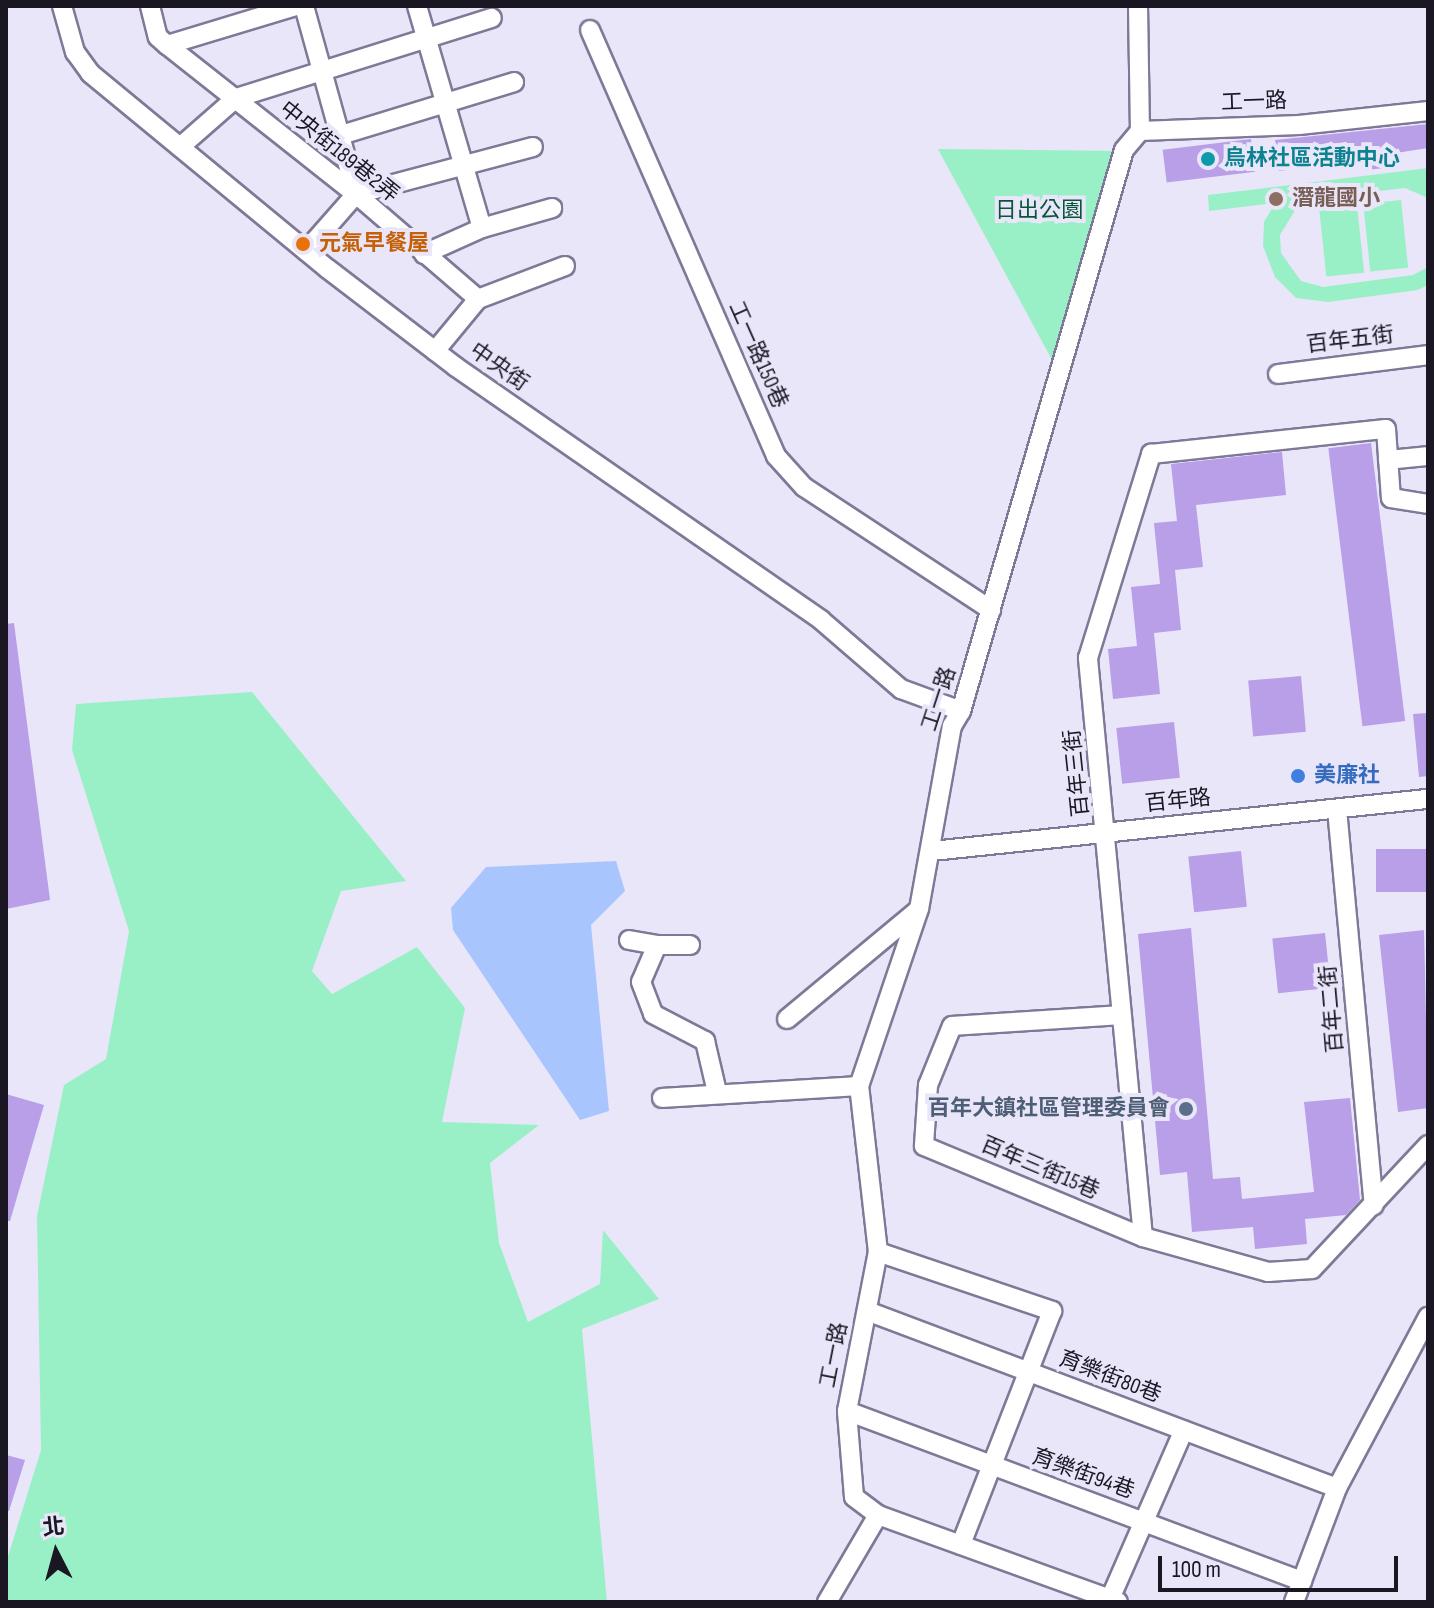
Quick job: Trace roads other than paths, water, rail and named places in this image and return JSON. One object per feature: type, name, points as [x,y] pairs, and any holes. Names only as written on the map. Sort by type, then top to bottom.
[{"type":"street","name":"中央街","points":[[62,6],[75,52],[90,73],[306,251],[435,351],[821,620],[901,689],[961,711]]},
{"type":"street","points":[[150,6],[158,37],[167,45],[296,6]]},
{"type":"street","points":[[304,6],[356,194]]},
{"type":"street","points":[[417,6],[482,228]]},
{"type":"street","points":[[1138,6],[1140,131]]},
{"type":"street","points":[[180,147],[236,98],[492,18]]},
{"type":"street","name":"工一路150巷","points":[[590,30],[776,456],[804,487],[991,610]]},
{"type":"street","name":"中央街189巷2弄","points":[[167,45],[356,194],[478,299]]},
{"type":"street","points":[[341,135],[514,82]]},
{"type":"street","name":"工一路","points":[[878,1515],[854,1497],[847,1411],[878,1252],[859,1086],[919,909],[932,851],[952,726],[961,711],[1124,150],[1140,131],[1299,125],[1428,111]]},
{"type":"street","points":[[306,251],[356,194],[533,147]]},
{"type":"street","points":[[424,254],[482,228],[552,208]]},
{"type":"street","points":[[435,351],[478,299],[565,266]]},
{"type":"street","name":"百年五街","points":[[1278,374],[1428,355]]},
{"type":"street","name":"百年三街","points":[[1143,1237],[1121,1015],[1108,833],[1088,658],[1151,454],[1386,429],[1388,460]]},
{"type":"street","points":[[1428,456],[1388,460],[1391,498],[1428,504]]},
{"type":"street","name":"百年路","points":[[932,851],[1428,799]]},
{"type":"street","name":"百年二街","points":[[1337,809],[1374,1205]]},
{"type":"street","points":[[787,1019],[919,909]]},
{"type":"street","points":[[629,940],[657,945],[690,945]]},
{"type":"street","points":[[657,945],[641,982],[653,1014],[705,1041],[717,1092]]},
{"type":"street","name":"百年三街15巷","points":[[1121,1015],[952,1026],[928,1085],[924,1146],[1143,1237]]},
{"type":"street","points":[[662,1098],[717,1092],[859,1086]]},
{"type":"street","points":[[1143,1237],[1268,1272],[1312,1269],[1428,1145]]},
{"type":"street","points":[[878,1252],[1052,1311],[1032,1373],[961,1545]]},
{"type":"street","name":"育樂街80巷","points":[[867,1311],[1337,1488]]},
{"type":"street","points":[[1294,1602],[1337,1488],[1428,1317]]},
{"type":"street","name":"育樂街94巷","points":[[847,1411],[1302,1581]]},
{"type":"street","points":[[827,1602],[878,1515],[1114,1601],[1143,1522],[1184,1430]]},
{"type":"water","points":[[616,861],[625,891],[591,925],[609,1111],[580,1120],[453,930],[451,908],[486,867]]},
{"type":"place","name":"烏林社區活動中心","points":[[1208,159]]},
{"type":"place","name":"潛龍國小","points":[[1276,199]]},
{"type":"place","name":"元氣早餐屋","points":[[303,244]]},
{"type":"place","name":"美廉社","points":[[1298,776]]},
{"type":"place","name":"百年大鎮社區管理委員會","points":[[1186,1109]]},
{"type":"park label","name":"日出公園","points":[[1039,211]]}]
